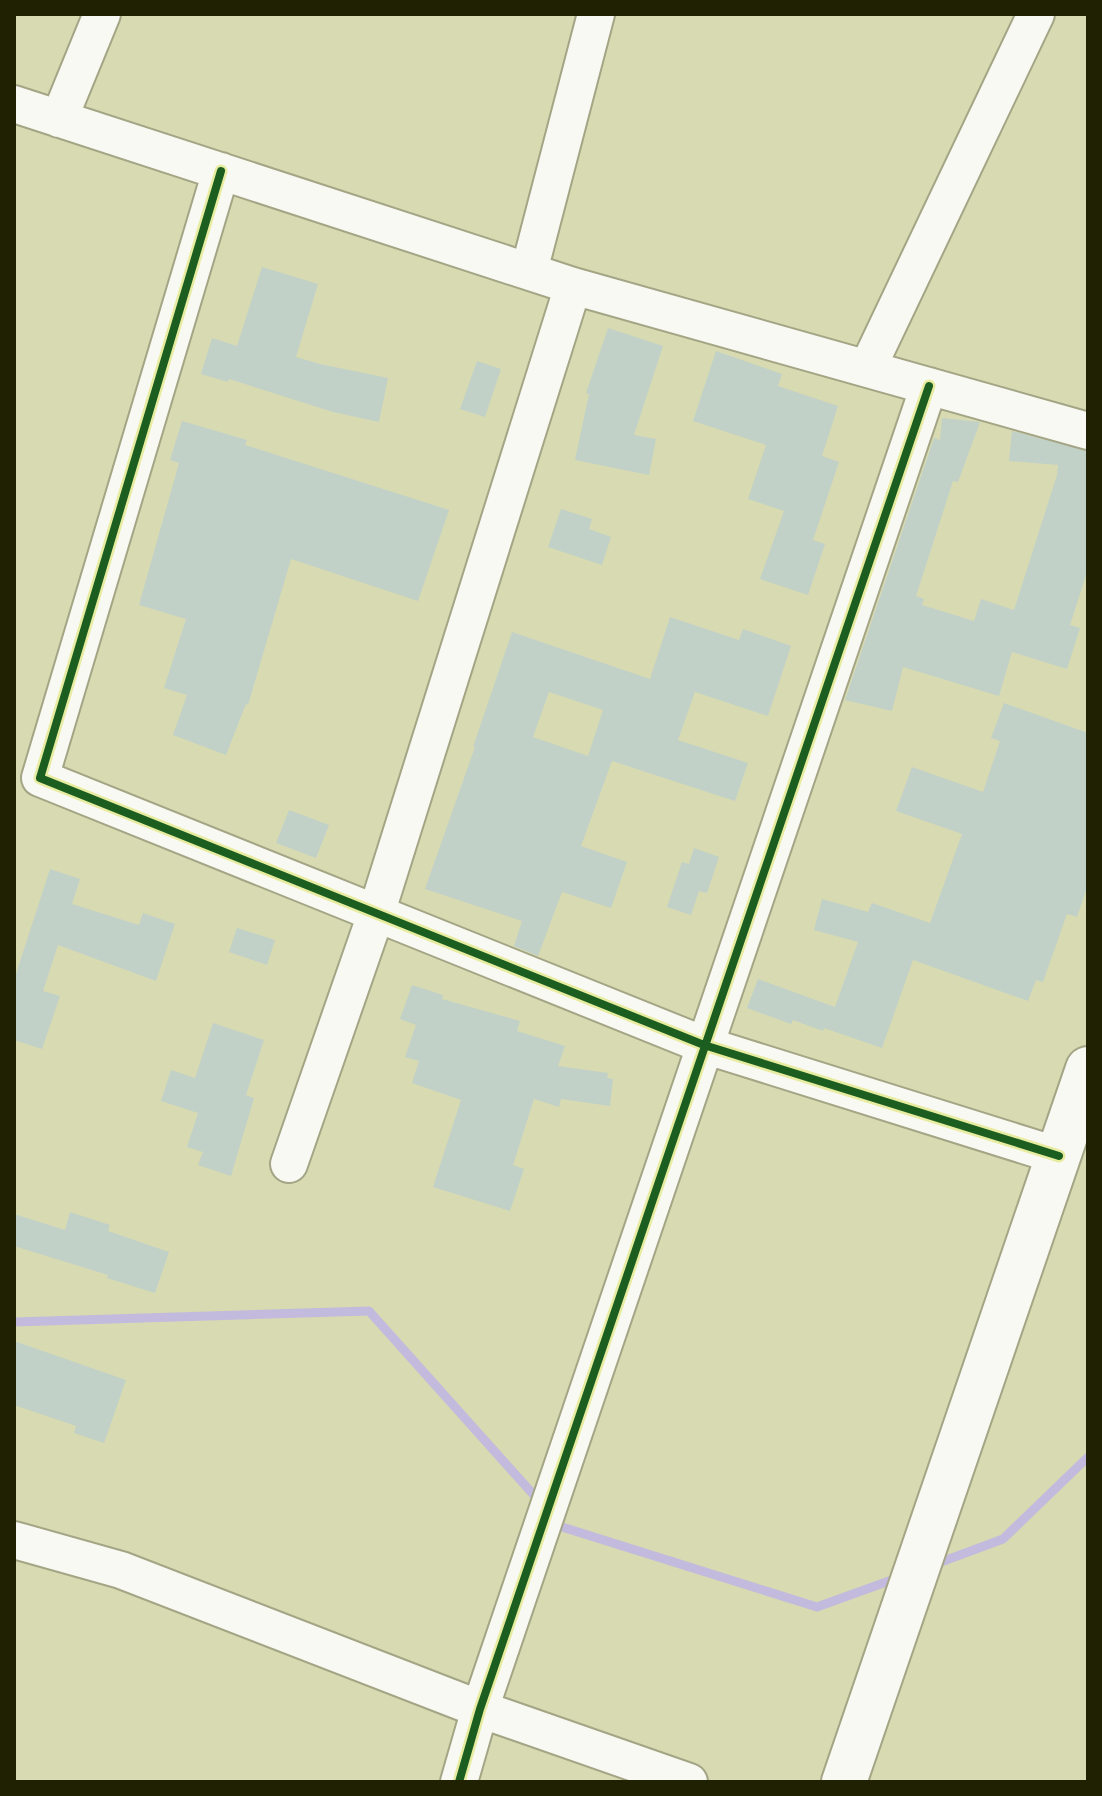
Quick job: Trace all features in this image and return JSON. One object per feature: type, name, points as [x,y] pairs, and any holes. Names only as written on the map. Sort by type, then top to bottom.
[{"type":"street","points":[[59,119],[102,14]]},
{"type":"street","points":[[529,271],[596,14]]},
{"type":"street","points":[[868,367],[1036,14]]},
{"type":"street","points":[[14,104],[573,286],[1088,431]]},
{"type":"street","points":[[221,171],[40,778],[704,1045],[1059,1156]]},
{"type":"street","points":[[289,1164],[376,914],[573,286]]},
{"type":"street","points":[[459,1782],[480,1709],[929,386]]},
{"type":"street","points":[[844,1782],[1088,1069]]},
{"type":"street","points":[[14,1540],[121,1570],[480,1709],[689,1782]]},
{"type":"building","points":[[262,267],[318,284],[296,357],[388,378],[379,422],[333,412],[229,379],[228,382],[201,374],[212,338],[237,346]]},
{"type":"building","points":[[608,328],[663,346],[634,435],[656,439],[649,475],[575,460],[589,394],[586,393]]},
{"type":"building","points":[[716,351],[782,374],[778,386],[838,406],[822,456],[839,462],[813,540],[825,544],[808,595],[760,579],[784,511],[748,499],[766,445],[693,421]]},
{"type":"building","points":[[477,361],[501,369],[485,417],[460,409]]},
{"type":"building","points":[[942,418],[980,422],[958,482],[953,481],[916,596],[924,599],[922,605],[974,621],[981,599],[1014,610],[1057,475],[1058,465],[1009,461],[1012,431],[1088,451],[1088,569],[1070,625],[1080,628],[1067,669],[1012,652],[999,696],[903,667],[892,711],[845,700],[934,438],[940,440]]},
{"type":"building","points":[[182,421],[247,440],[245,445],[449,510],[418,601],[291,559],[248,705],[226,755],[173,735],[187,695],[164,688],[186,619],[139,605],[179,463],[170,460]]},
{"type":"building","points":[[561,509],[592,519],[589,529],[611,537],[602,565],[548,547]]},
{"type":"building","points":[[670,617],[739,640],[743,629],[791,646],[768,716],[695,692],[678,740],[748,763],[735,801],[612,761],[581,846],[627,862],[611,908],[562,892],[538,956],[514,946],[522,921],[425,889],[512,632],[650,679]],"holes":[[[549,692],[603,710],[588,756],[533,737]]]},
{"type":"building","points":[[1004,703],[1088,733],[1088,885],[1077,917],[1067,914],[1043,982],[1036,980],[1028,1001],[913,960],[882,1048],[824,1028],[823,1031],[793,1020],[791,1024],[747,1008],[758,979],[835,1007],[858,942],[814,930],[822,899],[868,912],[872,903],[930,923],[962,834],[896,811],[912,767],[983,792],[1000,741],[991,738]]},
{"type":"building","points":[[289,810],[329,825],[316,858],[276,843]]},
{"type":"building","points":[[694,848],[719,857],[707,893],[699,891],[691,915],[667,907],[682,862],[689,864]]},
{"type":"building","points":[[50,869],[80,879],[72,904],[139,925],[143,913],[175,924],[156,981],[58,945],[43,991],[60,996],[42,1049],[14,1040],[14,980]]},
{"type":"building","points":[[237,928],[275,940],[267,965],[229,952]]},
{"type":"building","points":[[412,985],[443,995],[442,999],[520,1021],[517,1031],[565,1046],[558,1066],[608,1073],[607,1078],[613,1079],[610,1106],[561,1099],[559,1107],[534,1099],[513,1165],[524,1169],[510,1211],[433,1187],[461,1100],[412,1083],[419,1061],[405,1057],[416,1025],[400,1019]]},
{"type":"building","points":[[213,1023],[264,1040],[246,1095],[254,1098],[231,1176],[198,1165],[203,1152],[187,1147],[198,1113],[161,1101],[171,1070],[195,1078]]},
{"type":"building","points":[[70,1212],[110,1225],[108,1231],[169,1252],[155,1293],[14,1246],[14,1214],[65,1230]]},
{"type":"building","points":[[14,1341],[126,1380],[104,1443],[74,1433],[76,1426],[14,1405]]},
{"type":"waterway","points":[[14,1322],[369,1311],[541,1503]]},
{"type":"waterway","points":[[933,1565],[1003,1539],[1088,1457]]},
{"type":"waterway","points":[[553,1517],[562,1527],[817,1607],[900,1577]]},
{"type":"cycle path","points":[[221,171],[40,778],[704,1045],[1059,1156]]},
{"type":"cycle path","points":[[459,1782],[480,1709],[929,386]]}]
